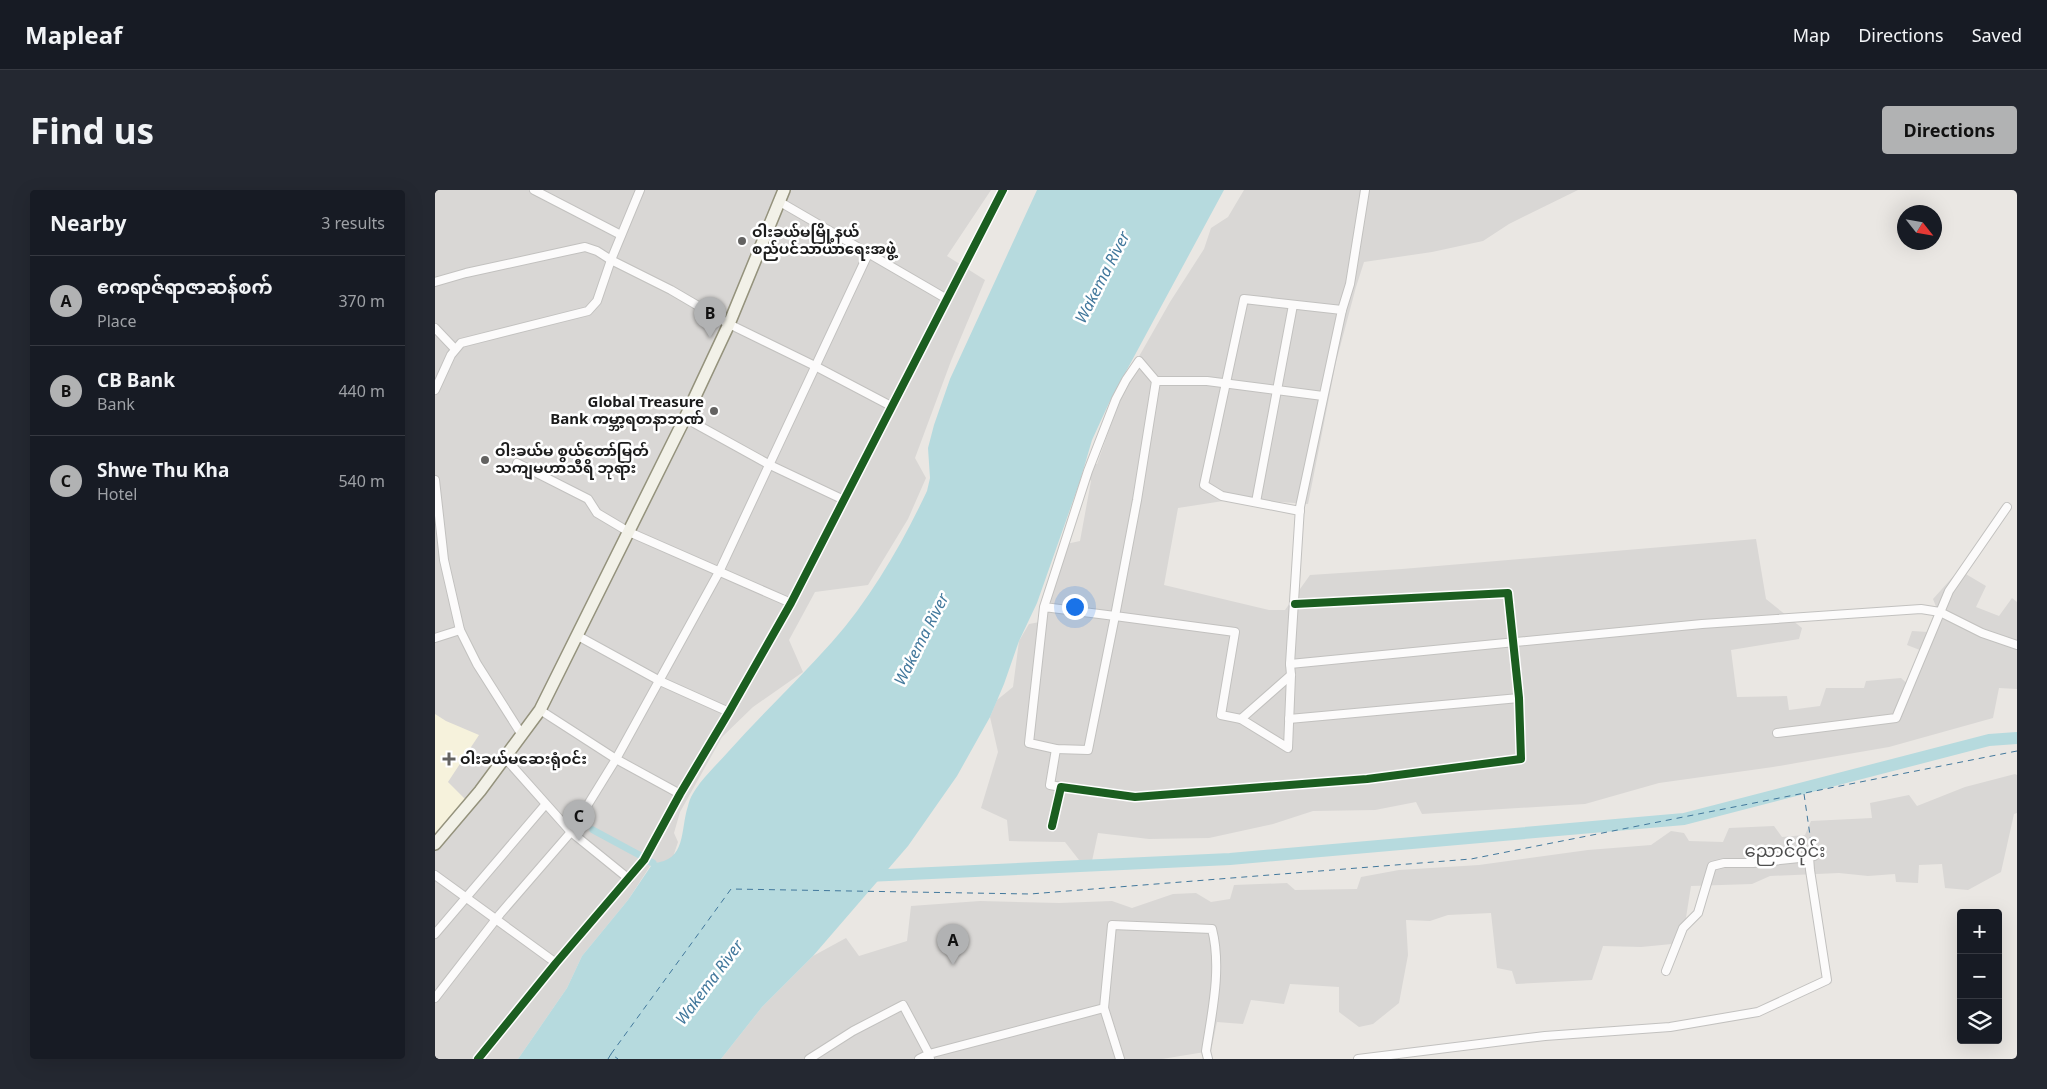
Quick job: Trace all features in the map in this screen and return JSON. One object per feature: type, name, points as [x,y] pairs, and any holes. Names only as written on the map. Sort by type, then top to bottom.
[{"type":"street","points":[[534,190],[621,236]]},
{"type":"street","points":[[435,390],[455,348],[461,343],[588,311],[597,301],[611,260],[640,190]]},
{"type":"street","points":[[435,844],[505,758],[540,710],[685,418],[729,324],[784,190]]},
{"type":"street","points":[[477,1059],[644,860],[680,794],[791,603],[1003,190]]},
{"type":"street","points":[[1044,607],[1235,632],[1221,715],[1241,719],[1288,748],[1290,664],[1300,511],[1323,396],[1342,310],[1350,284],[1365,190]]},
{"type":"street","points":[[780,202],[947,299]]},
{"type":"street","points":[[435,282],[466,273],[585,247],[597,251],[671,290],[729,324],[891,406]]},
{"type":"street","points":[[435,998],[496,920],[571,832],[616,759],[719,572],[869,252]]},
{"type":"street","points":[[1300,511],[1222,496],[1205,485],[1226,383],[1244,298],[1342,310]]},
{"type":"street","points":[[1256,502],[1293,305]]},
{"type":"street","points":[[435,328],[455,348]]},
{"type":"street","points":[[1139,361],[1156,381],[1137,500],[1088,750],[1056,749],[1029,743],[1044,607],[1088,471],[1126,380],[1139,361]]},
{"type":"street","points":[[1156,381],[1207,381],[1323,396]]},
{"type":"street","points":[[685,418],[770,465],[844,500]]},
{"type":"street","points":[[517,463],[588,499],[597,513],[629,532],[791,603]]},
{"type":"street","points":[[435,480],[443,560],[459,630],[477,664],[522,735]]},
{"type":"street","points":[[1777,733],[1896,718],[1949,591],[2007,507]]},
{"type":"street","points":[[1056,749],[1050,785],[1135,797],[1367,779],[1521,759],[1519,698],[1507,593],[1295,604]]},
{"type":"street","points":[[1290,664],[1702,624],[1921,609],[1940,612],[1982,633],[2017,645]]},
{"type":"street","points":[[435,638],[459,630]]},
{"type":"street","points":[[578,636],[659,681],[729,712]]},
{"type":"street","points":[[1241,719],[1291,675]]},
{"type":"street","points":[[1289,719],[1519,698]]},
{"type":"street","points":[[540,710],[616,759],[680,794]]},
{"type":"street","points":[[505,758],[571,832],[629,880]]},
{"type":"street","points":[[1052,826],[1061,787]]},
{"type":"street","points":[[435,934],[545,805]]},
{"type":"street","points":[[1359,1059],[1545,1036],[1670,1027],[1758,1012],[1827,980],[1811,855],[1753,863],[1723,862],[1712,866],[1698,913],[1683,928],[1666,971]]},
{"type":"street","points":[[435,875],[556,963]]},
{"type":"street","points":[[1121,1059],[1105,1008],[1111,926],[1212,929],[1217,947],[1213,1001],[1206,1051],[1208,1059]]},
{"type":"street","points":[[809,1059],[853,1031],[903,1006],[929,1057]]},
{"type":"street","points":[[919,1059],[1105,1008]]},
{"type":"shaded area","points":[[435,190],[991,190],[947,256],[985,280],[951,361],[915,458],[926,478],[908,519],[868,585],[815,592],[789,640],[803,672],[753,707],[722,737],[680,812],[674,833],[678,842],[673,857],[665,862],[652,863],[628,900],[582,956],[567,988],[518,1059],[435,1059]]},
{"type":"shaded area","points":[[1244,190],[1578,190],[1509,224],[1483,241],[1432,252],[1364,262],[1336,362],[1308,504],[1236,499],[1178,508],[1164,585],[1269,610],[1285,610],[1310,575],[1756,539],[1766,599],[1802,628],[1799,639],[1731,650],[1737,697],[1787,696],[1789,710],[1820,706],[1826,688],[1864,688],[1866,681],[1901,678],[1912,688],[1925,652],[1907,645],[1912,631],[1928,632],[1937,609],[1933,599],[1959,570],[1986,586],[1976,607],[1999,616],[2012,598],[2017,602],[2017,689],[1999,688],[1993,718],[1889,747],[1773,767],[1659,783],[1585,804],[1422,814],[1416,802],[1375,810],[1313,811],[1273,824],[1209,838],[1149,839],[1098,833],[1092,861],[1079,860],[1065,842],[1009,841],[1007,820],[981,808],[998,752],[990,717],[997,700],[1013,687],[1019,641],[1029,624],[1045,621],[1066,544],[1080,541],[1091,481],[1085,472],[1088,464],[1097,464],[1114,416],[1113,402],[1170,302],[1204,249],[1211,228],[1228,217]]},
{"type":"shaded area","name":"ဝါးခယ်မဆေးရုံဝင်း","points":[[435,714],[446,721],[479,735],[448,782],[466,800],[435,836]]},
{"type":"shaded area","points":[[2017,775],[2017,813],[2014,814],[2001,872],[1968,890],[1945,888],[1942,864],[1919,865],[1918,883],[1896,882],[1895,874],[1868,876],[1839,873],[1770,876],[1752,884],[1691,886],[1682,943],[1641,947],[1603,946],[1592,980],[1516,984],[1512,971],[1497,968],[1491,913],[1448,915],[1430,921],[1406,920],[1408,955],[1399,1003],[1373,1024],[1359,1027],[1339,1012],[1339,987],[1290,984],[1284,1004],[1251,1000],[1243,1024],[1217,1022],[1211,1051],[1162,1059],[721,1059],[762,1007],[813,956],[846,938],[859,956],[907,941],[911,906],[980,901],[1059,903],[1112,901],[1132,908],[1173,894],[1196,893],[1211,902],[1230,899],[1234,885],[1287,883],[1295,890],[1357,889],[1361,877],[1399,870],[1479,865],[1588,850],[1651,845],[1671,831],[1684,833],[1689,841],[1723,842],[1729,828],[1774,826],[1782,837],[1805,835],[1811,821],[1872,818],[1870,803],[1909,795],[1917,806],[1965,787]]},
{"type":"water","name":"Wakema River","points":[[1037,190],[1224,190],[1109,403],[1092,440],[1080,481],[1037,603],[1019,641],[990,717],[957,776],[908,846],[813,956],[762,1007],[721,1059],[518,1059],[567,988],[582,956],[628,900],[653,863],[672,857],[677,850],[689,803],[700,783],[832,642],[860,607],[885,570],[927,491],[930,478],[928,448],[950,379]]},
{"type":"waterway","points":[[867,876],[1230,859],[1684,819],[1989,740],[2017,738]]},
{"type":"waterway","points":[[593,830],[643,857]]},
{"type":"waterway","points":[[647,860],[653,863]]},
{"type":"ferry route","points":[[611,1054],[731,889],[1030,894],[1471,859],[2017,751]]},
{"type":"ferry route","points":[[1804,794],[1812,849]]},
{"type":"ferry route","points":[[608,1059],[611,1054],[618,1059]]},
{"type":"cycle path","points":[[478,1059],[556,963],[644,860],[680,794],[791,603],[1003,190]]},
{"type":"cycle path","points":[[1052,826],[1061,787],[1135,797],[1367,779],[1521,759],[1519,698],[1508,593],[1295,604]]},
{"type":"place","name":"ဝါးခယ်မမြို့နယ် စည်ပင်သာယာရေးအဖွဲ့","points":[[742,241]]},
{"type":"place","name":"CB Bank","points":[[710,338]]},
{"type":"place","name":"Global Treasure Bank ကမ္ဘာ့ရတနာဘဏ်","points":[[714,411]]},
{"type":"place","name":"ဝါးခယ်မ စွယ်တော်မြတ် သကျမဟာသီရိ ဘုရား","points":[[485,460]]},
{"type":"place","name":"ဝါးခယ်မဆေးရုံဝင်း","points":[[449,759]]},
{"type":"place","name":"Shwe Thu Kha","points":[[579,841]]},
{"type":"place","name":"ဧကရာဇ်ရာဇာဆန်စက်","points":[[953,965]]},
{"type":"district","name":"ညောင်ဝိုင်း","points":[[1785,851]]}]
